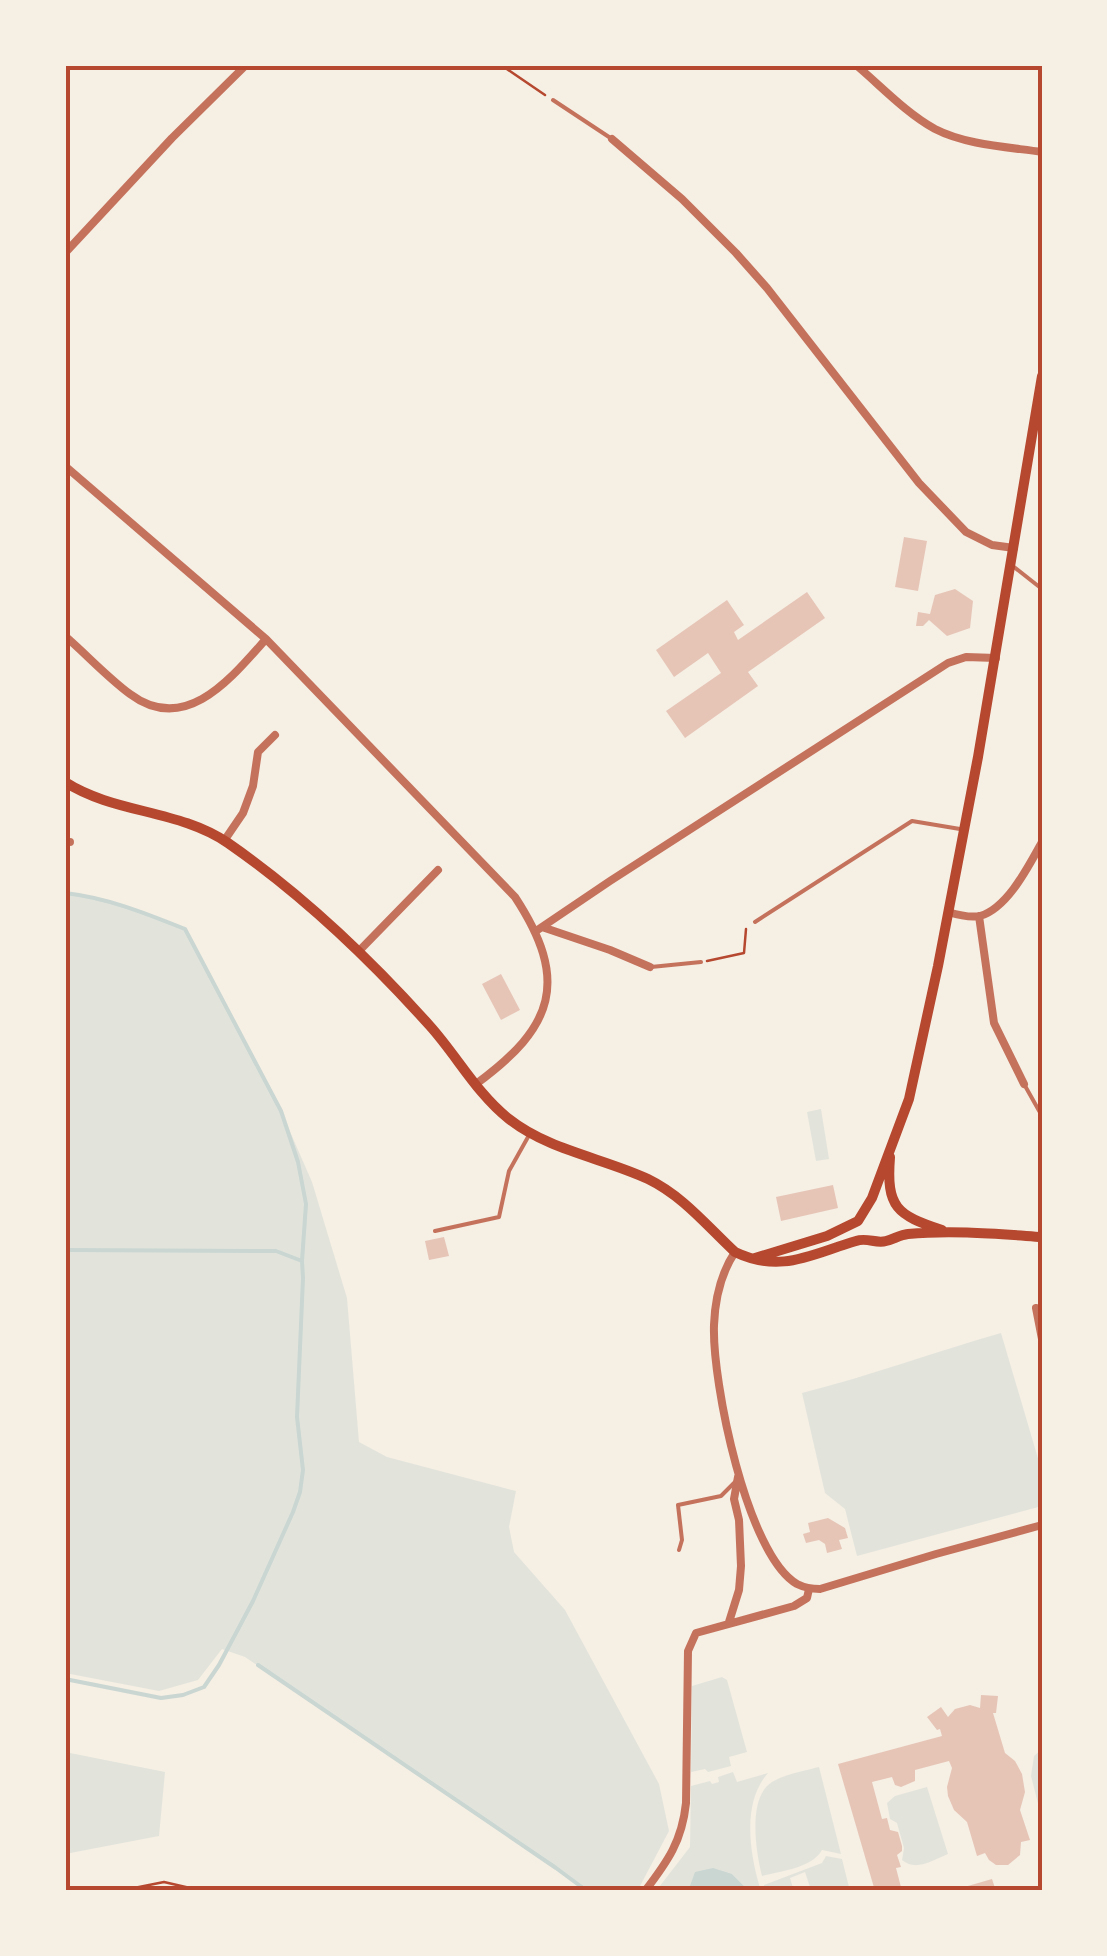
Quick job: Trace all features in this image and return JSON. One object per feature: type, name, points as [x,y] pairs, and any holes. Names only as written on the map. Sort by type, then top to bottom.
[{"type":"main road","points":[[754,1259],[853,1225],[868,1204],[911,1092],[996,658],[1042,376]]},
{"type":"main road","points":[[65,782],[100,800],[192,824],[224,841],[359,951],[434,1031],[496,1108],[512,1121],[530,1133],[650,1180],[673,1194],[735,1252],[770,1264],[857,1240],[882,1242],[948,1232],[1042,1237]]},
{"type":"main road","points":[[891,1146],[889,1180],[902,1225],[895,1237]]},
{"type":"main road","points":[[868,1204],[880,1199],[897,1206],[912,1220],[948,1232]]},
{"type":"main road","points":[[861,1216],[862,1229],[872,1240]]},
{"type":"street","points":[[65,253],[246,65]]},
{"type":"street","points":[[856,65],[936,129],[966,139],[1042,152]]},
{"type":"street","points":[[612,139],[682,199],[736,253],[920,483],[956,522],[981,541],[1014,548]]},
{"type":"street","points":[[65,466],[266,639],[503,883],[539,929],[547,985],[539,1020],[522,1046],[476,1084]]},
{"type":"street","points":[[65,636],[132,696],[153,706],[170,707],[191,705],[207,698],[266,639]]},
{"type":"street","points":[[539,929],[948,662],[966,656],[996,658]]},
{"type":"street","points":[[224,841],[243,813],[253,786],[258,752],[274,734]]},
{"type":"street","points":[[948,912],[979,916],[992,910],[1016,886],[1042,842]]},
{"type":"street","points":[[359,951],[438,870]]},
{"type":"street","points":[[979,916],[994,1024],[1024,1084]]},
{"type":"street","points":[[539,929],[610,950],[650,967]]},
{"type":"street","points":[[735,1252],[720,1283],[714,1320],[720,1401],[738,1477],[764,1539],[781,1570],[795,1584],[809,1589],[841,1584],[1042,1525]]},
{"type":"street","points":[[1036,1308],[1042,1339]]},
{"type":"street","points":[[728,1622],[742,1566],[740,1520],[734,1499],[738,1477]]},
{"type":"street","points":[[646,1891],[676,1846],[684,1826],[691,1641],[696,1633],[728,1622],[794,1606],[807,1598],[809,1589]]},
{"type":"lane","points":[[553,100],[612,139]]},
{"type":"lane","points":[[1011,564],[1042,589]]},
{"type":"lane","points":[[755,922],[912,820],[964,830]]},
{"type":"lane","points":[[650,967],[701,962]]},
{"type":"lane","points":[[1024,1084],[1042,1116]]},
{"type":"lane","points":[[436,1231],[500,1216],[509,1172],[530,1133]]},
{"type":"lane","points":[[679,1550],[682,1540],[678,1505],[721,1496],[738,1477]]},
{"type":"path","points":[[501,65],[553,100]]},
{"type":"path","points":[[701,962],[744,953],[745,929],[755,922]]},
{"type":"path","points":[[119,1891],[164,1882],[203,1891]]},
{"type":"shaded area","points":[[65,894],[112,903],[185,929],[281,1111],[312,1182],[347,1298],[359,1442],[387,1457],[516,1491],[509,1527],[514,1552],[565,1610],[659,1784],[669,1831],[635,1891],[586,1891],[245,1657],[222,1649],[198,1680],[159,1691],[65,1673]]},
{"type":"shaded area","points":[[821,1109],[829,1159],[816,1161],[807,1112]]},
{"type":"shaded area","points":[[1001,1333],[1042,1472],[1042,1506],[857,1556],[845,1509],[825,1493],[802,1393]]},
{"type":"shaded area","points":[[722,1677],[727,1680],[747,1752],[729,1757],[731,1766],[691,1772],[692,1686]]},
{"type":"shaded area","points":[[1042,1749],[1042,1819],[1031,1776],[1034,1756]]},
{"type":"shaded area","points":[[65,1752],[165,1772],[159,1836],[65,1854]]},
{"type":"shaded area","points":[[819,1767],[841,1854],[822,1850],[804,1865],[762,1876],[755,1826],[764,1790],[783,1777]]},
{"type":"shaded area","points":[[733,1772],[737,1782],[768,1773],[754,1799],[750,1830],[761,1891],[749,1891],[732,1874],[695,1873],[688,1891],[656,1891],[690,1847],[691,1786],[719,1782],[718,1777]]},
{"type":"shaded area","points":[[927,1787],[948,1854],[913,1865],[902,1860],[904,1848],[887,1803],[895,1796]]},
{"type":"shaded area","points":[[826,1856],[842,1859],[850,1891],[800,1891],[810,1887],[805,1872],[790,1878],[794,1891],[765,1891],[764,1885],[822,1863]]},
{"type":"shaded area","points":[[713,1868],[732,1874],[749,1891],[688,1891],[695,1872]]},
{"type":"building","points":[[904,537],[927,541],[918,591],[895,587]]},
{"type":"building","points":[[955,589],[973,601],[970,628],[947,636],[929,620],[916,626],[918,612],[930,614],[935,595]]},
{"type":"building","points":[[807,592],[825,618],[748,672],[758,686],[685,738],[666,711],[721,673],[708,653],[674,677],[656,650],[727,600],[744,625],[734,632],[738,640]]},
{"type":"building","points":[[501,974],[520,1010],[501,1020],[482,984]]},
{"type":"building","points":[[833,1185],[838,1208],[781,1221],[776,1197]]},
{"type":"building","points":[[444,1237],[449,1256],[429,1260],[425,1241]]},
{"type":"building","points":[[828,1518],[845,1528],[848,1538],[839,1540],[842,1549],[827,1553],[825,1544],[819,1540],[806,1543],[803,1534],[810,1532],[808,1523]]},
{"type":"building","points":[[981,1695],[998,1696],[993,1713],[1005,1753],[1022,1774],[1025,1792],[1020,1810],[1030,1840],[1021,1842],[1020,1855],[1008,1865],[996,1865],[985,1853],[977,1856],[967,1822],[954,1810],[948,1796],[952,1768],[949,1761],[915,1770],[915,1781],[901,1787],[895,1785],[892,1777],[872,1782],[882,1819],[887,1818],[890,1830],[898,1832],[902,1846],[897,1855],[901,1867],[896,1868],[902,1891],[875,1891],[838,1764],[942,1736],[927,1717],[941,1707],[948,1717],[955,1709],[970,1705],[980,1708]]},
{"type":"building","points":[[992,1879],[996,1891],[954,1891],[954,1890]]},
{"type":"waterway","points":[[65,893],[111,902],[185,929],[281,1111],[298,1162],[306,1204],[302,1261]]},
{"type":"waterway","points":[[65,1250],[276,1251],[302,1261],[303,1278],[297,1417],[303,1470],[300,1492],[253,1601],[219,1665],[204,1687],[161,1698],[65,1679]]},
{"type":"waterway","points":[[258,1665],[587,1891]]}]
